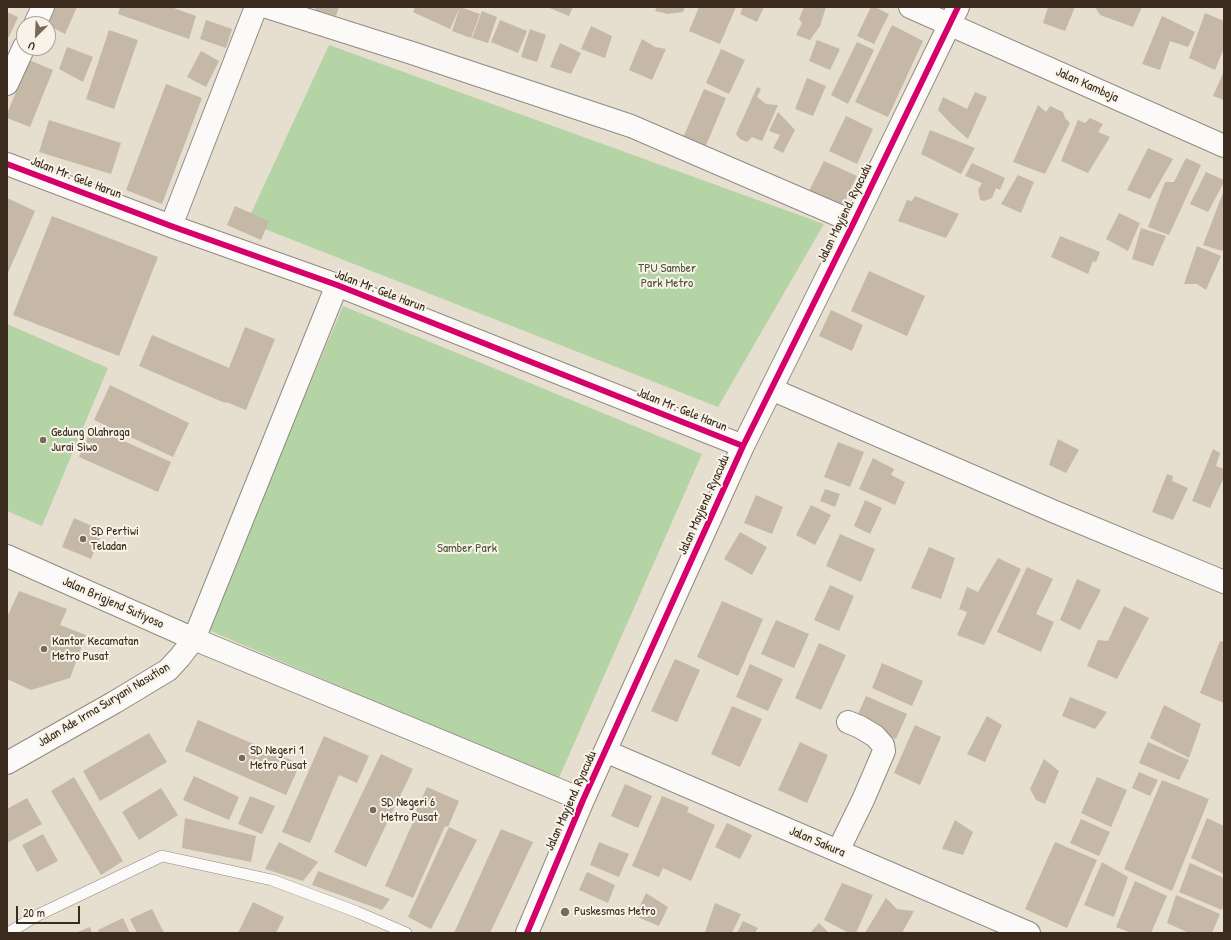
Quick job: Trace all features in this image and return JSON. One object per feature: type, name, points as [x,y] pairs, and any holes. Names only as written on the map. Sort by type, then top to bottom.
[{"type":"street","points":[[171,226],[256,7]]},
{"type":"street","points":[[268,7],[631,126],[854,222]]},
{"type":"street","name":"Jalan Kamboja","points":[[910,7],[954,16],[1224,146]]},
{"type":"street","name":"Jalan Mayjend. Ryacudu","points":[[527,933],[583,800],[743,446],[954,16]]},
{"type":"street","points":[[7,84],[20,56]]},
{"type":"street","name":"Jalan Mr. Gele Harun","points":[[7,164],[171,226],[337,285],[743,446]]},
{"type":"street","name":"Jalan Ade Irma Suryani Nasution","points":[[7,763],[168,670],[194,639],[337,285]]},
{"type":"street","points":[[771,389],[1055,512],[1224,582]]},
{"type":"street","name":"Jalan Brigjend Sutiyoso","points":[[7,556],[194,639],[583,800]]},
{"type":"street","points":[[838,851],[863,800],[884,750],[875,736],[848,722]]},
{"type":"street","name":"Jalan Sakura","points":[[605,751],[1029,933]]},
{"type":"lane","points":[[8,933],[38,915],[162,856],[272,880],[357,912],[406,933]]},
{"type":"green space","name":"TPU Samber Park Metro","points":[[329,45],[824,224],[718,407],[247,222]]},
{"type":"green space","name":"Samber Park","points":[[343,306],[702,454],[558,780],[206,629]]},
{"type":"green space","name":"Gedung Olahraga Jurai Siwo","points":[[7,324],[108,368],[42,526],[7,511]]},
{"type":"building","points":[[50,7],[77,7],[65,34],[56,29],[56,16],[48,16]]},
{"type":"building","points":[[120,7],[171,7],[196,16],[189,39],[118,14]]},
{"type":"building","points":[[316,7],[339,7],[336,16],[315,10]]},
{"type":"building","points":[[415,7],[460,7],[450,29],[413,12]]},
{"type":"building","points":[[460,7],[480,14],[471,38],[452,31]]},
{"type":"building","points":[[547,7],[573,7],[569,16]]},
{"type":"building","points":[[657,7],[685,7],[683,12],[668,14],[655,11]]},
{"type":"building","points":[[699,7],[736,7],[720,44],[689,31]]},
{"type":"building","points":[[743,7],[764,7],[757,22],[740,14]]},
{"type":"building","points":[[804,7],[826,7],[820,26],[810,40],[796,35],[802,23],[799,19]]},
{"type":"building","points":[[871,7],[875,7],[889,14],[874,44],[857,36]]},
{"type":"building","points":[[1048,7],[1075,7],[1065,31],[1043,23]]},
{"type":"building","points":[[1095,7],[1142,7],[1133,27],[1100,15]]},
{"type":"building","points":[[482,11],[497,17],[488,43],[472,38]]},
{"type":"building","points":[[7,12],[16,16],[16,21],[9,37],[7,36]]},
{"type":"building","points":[[1205,13],[1224,21],[1224,48],[1215,70],[1189,58]]},
{"type":"building","points":[[1162,16],[1195,32],[1188,47],[1170,41],[1160,70],[1142,64]]},
{"type":"building","points":[[206,20],[232,29],[226,48],[200,39]]},
{"type":"building","points":[[500,20],[527,31],[518,53],[491,42]]},
{"type":"building","points":[[892,25],[923,41],[888,117],[855,102]]},
{"type":"building","points":[[591,26],[612,36],[605,58],[581,49]]},
{"type":"building","points":[[530,29],[546,35],[537,62],[521,57]]},
{"type":"building","points":[[109,30],[138,40],[114,109],[86,99]]},
{"type":"building","points":[[642,39],[655,47],[666,49],[652,80],[629,70]]},
{"type":"building","points":[[817,40],[840,49],[830,70],[809,61]]},
{"type":"building","points":[[857,42],[874,50],[848,104],[831,95]]},
{"type":"building","points":[[560,43],[581,53],[571,74],[550,67]]},
{"type":"building","points":[[67,47],[93,57],[83,82],[59,69]]},
{"type":"building","points":[[721,49],[745,60],[729,94],[706,83]]},
{"type":"building","points":[[201,51],[219,61],[206,87],[187,77]]},
{"type":"building","points":[[29,60],[53,70],[30,127],[7,118],[7,114]]},
{"type":"building","points":[[1224,71],[1224,100],[1213,96]]},
{"type":"building","points":[[807,78],[826,86],[813,116],[795,109]]},
{"type":"building","points":[[166,84],[202,98],[162,204],[126,190]]},
{"type":"building","points":[[757,87],[761,89],[757,97],[766,104],[778,105],[762,141],[752,137],[747,142],[740,139],[736,134]]},
{"type":"building","points":[[704,89],[726,98],[704,150],[682,140]]},
{"type":"building","points":[[975,92],[987,97],[968,139],[938,110],[943,97],[967,109]]},
{"type":"building","points":[[1038,105],[1046,112],[1050,106],[1063,112],[1065,118],[1070,123],[1045,174],[1013,162]]},
{"type":"building","points":[[778,112],[795,130],[783,153],[773,148],[780,135],[769,131]]},
{"type":"building","points":[[846,116],[873,129],[857,164],[829,151]]},
{"type":"building","points":[[1090,118],[1103,124],[1098,132],[1110,137],[1088,173],[1061,161],[1078,120],[1085,123]]},
{"type":"building","points":[[49,120],[121,143],[111,174],[39,152]]},
{"type":"building","points":[[930,130],[975,148],[961,174],[921,154]]},
{"type":"building","points":[[1148,148],[1173,159],[1150,199],[1127,190]]},
{"type":"building","points":[[1186,158],[1201,165],[1169,235],[1148,227],[1165,182],[1174,182]]},
{"type":"building","points":[[824,161],[857,176],[842,207],[809,191]]},
{"type":"building","points":[[972,163],[1005,178],[1000,190],[996,188],[992,198],[984,201],[980,200],[978,190],[982,183],[965,176]]},
{"type":"building","points":[[1206,172],[1224,180],[1208,212],[1190,204]]},
{"type":"building","points":[[1018,175],[1034,182],[1021,213],[1001,204]]},
{"type":"building","points":[[1224,190],[1224,247],[1222,251],[1203,245]]},
{"type":"building","points":[[915,196],[959,214],[946,238],[898,221],[907,200],[912,201]]},
{"type":"building","points":[[7,198],[35,211],[7,275]]},
{"type":"building","points":[[235,206],[269,221],[261,240],[227,225]]},
{"type":"building","points":[[1119,213],[1140,223],[1128,251],[1106,239]]},
{"type":"building","points":[[52,216],[158,257],[119,356],[13,315]]},
{"type":"building","points":[[1141,228],[1166,236],[1153,266],[1132,259]]},
{"type":"building","points":[[1060,236],[1100,252],[1096,262],[1093,261],[1088,274],[1051,257]]},
{"type":"building","points":[[1197,246],[1221,256],[1206,290],[1197,284],[1184,284]]},
{"type":"building","points":[[869,271],[925,296],[907,336],[851,311]]},
{"type":"building","points":[[831,310],[863,325],[852,351],[819,336]]},
{"type":"building","points":[[245,327],[275,339],[246,410],[226,402],[225,403],[139,366],[152,335],[229,368]]},
{"type":"building","points":[[110,385],[189,423],[173,457],[94,420]]},
{"type":"building","points":[[92,427],[171,462],[158,492],[79,457]]},
{"type":"building","points":[[1058,439],[1079,450],[1066,473],[1049,465]]},
{"type":"building","points":[[838,442],[864,452],[850,487],[824,477]]},
{"type":"building","points":[[1213,449],[1220,453],[1216,466],[1224,469],[1224,477],[1210,508],[1192,501]]},
{"type":"building","points":[[873,458],[894,469],[891,475],[905,482],[895,505],[859,489]]},
{"type":"building","points":[[1167,474],[1173,476],[1172,481],[1188,488],[1173,520],[1152,512]]},
{"type":"building","points":[[825,489],[840,494],[835,507],[820,501]]},
{"type":"building","points":[[756,495],[783,507],[772,534],[744,523]]},
{"type":"building","points":[[865,500],[882,508],[870,534],[854,526]]},
{"type":"building","points":[[811,505],[831,515],[815,545],[796,535]]},
{"type":"building","name":"SD Pertiwi Teladan","points":[[74,518],[103,531],[91,559],[62,547]]},
{"type":"building","points":[[740,532],[767,547],[752,575],[724,559]]},
{"type":"building","points":[[840,534],[875,549],[861,582],[826,566]]},
{"type":"building","points":[[929,547],[955,558],[941,599],[911,588]]},
{"type":"building","points":[[998,558],[1021,569],[984,645],[957,635],[967,612],[959,609],[967,587],[978,592]]},
{"type":"building","points":[[1027,567],[1053,579],[1036,614],[1054,622],[1041,652],[997,632]]},
{"type":"building","points":[[1077,579],[1101,590],[1080,630],[1060,620]]},
{"type":"building","points":[[830,585],[854,596],[839,631],[814,620]]},
{"type":"building","name":"Kantor Kecamatan Metro Pusat","points":[[19,591],[67,609],[60,625],[86,635],[70,678],[31,690],[7,679],[7,617]]},
{"type":"building","points":[[722,601],[763,619],[738,676],[697,657]]},
{"type":"building","points":[[1124,606],[1149,618],[1117,679],[1087,666],[1098,640],[1108,641]]},
{"type":"building","points":[[776,620],[809,634],[794,668],[761,654]]},
{"type":"building","points":[[1220,641],[1224,642],[1224,703],[1200,693]]},
{"type":"building","points":[[819,643],[846,655],[821,710],[795,698]]},
{"type":"building","points":[[675,659],[700,670],[677,722],[651,711]]},
{"type":"building","points":[[882,663],[923,681],[912,706],[872,688]]},
{"type":"building","points":[[750,664],[783,679],[768,711],[736,697]]},
{"type":"building","points":[[866,696],[907,714],[896,739],[855,721]]},
{"type":"building","points":[[1070,697],[1107,712],[1095,729],[1062,716]]},
{"type":"building","points":[[1164,705],[1201,724],[1189,758],[1150,738]]},
{"type":"building","points":[[732,706],[762,719],[740,767],[711,754]]},
{"type":"building","points":[[987,716],[1002,725],[985,762],[967,754]]},
{"type":"building","name":"SD Negeri 1 Metro Pusat","points":[[198,720],[300,764],[286,795],[185,751]]},
{"type":"building","points":[[915,725],[941,737],[920,785],[894,773]]},
{"type":"building","points":[[149,733],[167,762],[100,801],[83,771]]},
{"type":"building","points":[[324,736],[369,756],[357,783],[339,775],[310,843],[282,832]]},
{"type":"building","points":[[800,742],[828,755],[807,803],[778,790]]},
{"type":"building","points":[[1148,742],[1189,760],[1179,780],[1139,763]]},
{"type":"building","name":"SD Negeri 6 Metro Pusat","points":[[381,754],[413,769],[366,867],[334,852]]},
{"type":"building","points":[[1044,759],[1059,771],[1045,804],[1036,800],[1030,789]]},
{"type":"building","points":[[1139,772],[1158,780],[1150,796],[1132,788]]},
{"type":"building","points":[[194,776],[239,797],[229,820],[183,800]]},
{"type":"building","points":[[74,777],[123,861],[101,875],[51,791]]},
{"type":"building","points":[[1097,777],[1127,790],[1111,827],[1081,813]]},
{"type":"building","points":[[1162,780],[1209,799],[1172,891],[1124,869]]},
{"type":"building","points":[[625,784],[652,796],[638,828],[611,816]]},
{"type":"building","points":[[427,787],[459,801],[448,827],[445,826],[413,898],[385,886]]},
{"type":"building","points":[[161,788],[178,815],[139,840],[122,812]]},
{"type":"building","points":[[250,796],[275,806],[262,834],[238,824]]},
{"type":"building","points":[[662,796],[689,807],[687,812],[715,825],[691,881],[663,868],[659,877],[632,866]]},
{"type":"building","points":[[27,798],[42,824],[7,843],[7,809]]},
{"type":"building","points":[[185,818],[256,836],[251,862],[182,848]]},
{"type":"building","points":[[1207,818],[1224,826],[1224,874],[1191,858]]},
{"type":"building","points":[[1081,819],[1110,832],[1099,856],[1070,843]]},
{"type":"building","points":[[955,820],[973,832],[963,855],[942,849]]},
{"type":"building","points":[[727,823],[752,835],[740,859],[715,847]]},
{"type":"building","points":[[449,827],[477,840],[431,929],[408,917]]},
{"type":"building","points":[[501,829],[533,842],[490,933],[454,933]]},
{"type":"building","points":[[43,834],[58,861],[37,872],[22,845]]},
{"type":"building","points":[[279,842],[318,862],[303,881],[265,869]]},
{"type":"building","points":[[599,842],[629,854],[619,877],[590,865]]},
{"type":"building","points":[[1055,842],[1097,860],[1067,928],[1025,909]]},
{"type":"building","points":[[1102,862],[1128,877],[1114,917],[1084,905]]},
{"type":"building","points":[[1190,863],[1224,878],[1224,903],[1222,910],[1179,892]]},
{"type":"building","points":[[318,871],[390,899],[382,910],[312,885]]},
{"type":"building","points":[[587,872],[615,885],[608,903],[579,890]]},
{"type":"building","points":[[1135,881],[1167,896],[1151,933],[1132,933],[1116,927]]},
{"type":"building","points":[[842,883],[873,895],[856,933],[849,933],[824,920]]},
{"type":"building","points":[[646,893],[668,907],[659,926],[635,916]]},
{"type":"building","points":[[1176,895],[1220,914],[1212,933],[1189,933],[1167,923]]},
{"type":"building","points":[[886,898],[897,909],[914,911],[902,933],[865,933]]},
{"type":"building","points":[[253,902],[284,917],[276,933],[238,933]]},
{"type":"building","points":[[715,903],[741,914],[732,933],[705,932]]},
{"type":"building","points":[[152,909],[164,933],[137,933],[130,919]]},
{"type":"building","points":[[123,918],[130,933],[99,933],[98,930]]},
{"type":"building","points":[[743,921],[758,928],[755,933],[737,933]]},
{"type":"building","points":[[819,923],[829,933],[810,933]]},
{"type":"building","points":[[90,927],[92,933],[75,933]]},
{"type":"cycle path","points":[[527,933],[583,800],[743,446],[958,7]]},
{"type":"cycle path","points":[[7,164],[171,226],[337,285],[743,446]]},
{"type":"place","name":"Gedung Olahraga Jurai Siwo","points":[[43,440]]},
{"type":"place","name":"SD Pertiwi Teladan","points":[[83,539]]},
{"type":"place","name":"Kantor Kecamatan Metro Pusat","points":[[44,649]]},
{"type":"place","name":"SD Negeri 1 Metro Pusat","points":[[242,758]]},
{"type":"place","name":"SD Negeri 6 Metro Pusat","points":[[373,810]]},
{"type":"place","name":"Puskesmas Metro","points":[[565,912]]}]
